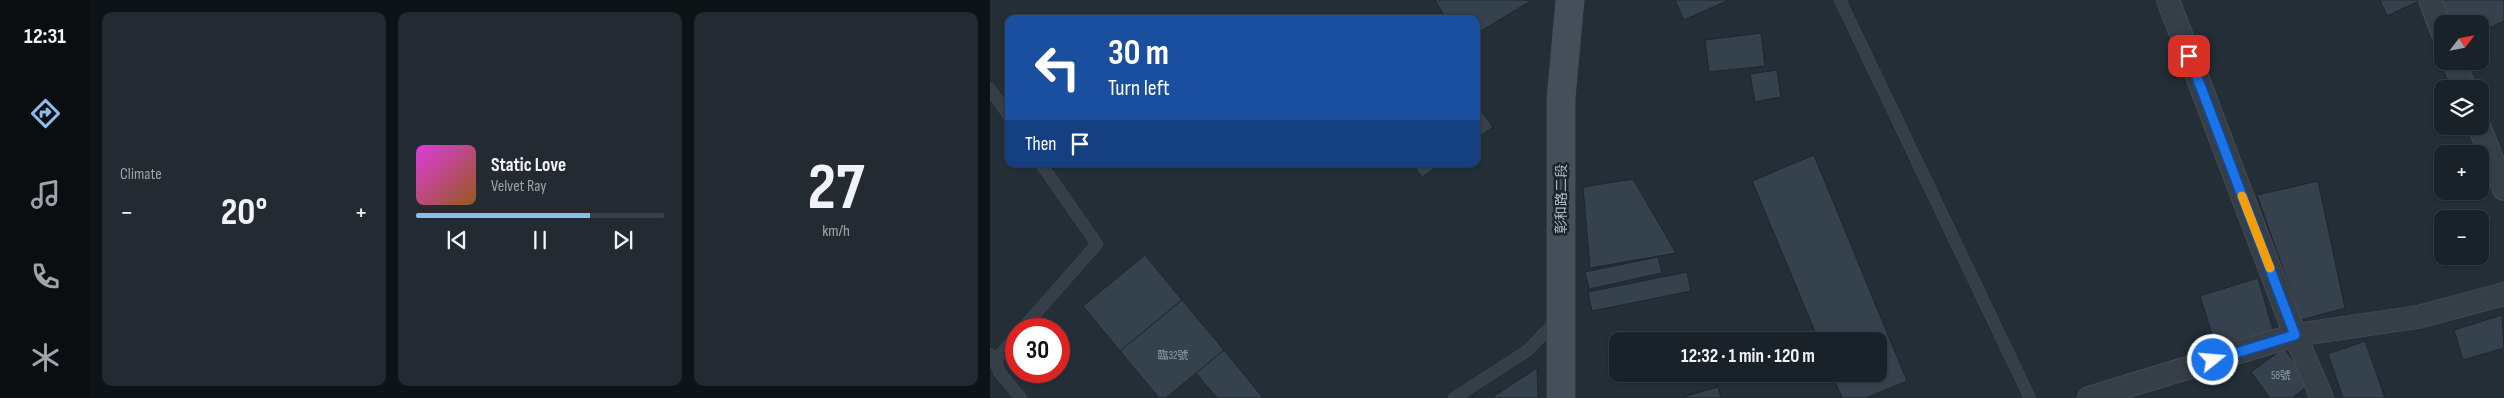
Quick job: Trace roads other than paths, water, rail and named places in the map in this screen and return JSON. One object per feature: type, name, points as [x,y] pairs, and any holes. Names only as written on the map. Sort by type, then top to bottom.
[{"type":"main road","name":"彰和路二段","points":[[1562,398],[1561,98],[1570,0]]},
{"type":"street","points":[[2168,0],[2295,335],[2322,398]]},
{"type":"street","points":[[2430,0],[2436,15]]},
{"type":"street","points":[[2483,135],[2504,190]]},
{"type":"street","points":[[2089,398],[2295,335],[2418,317],[2504,294]]},
{"type":"lane","points":[[1840,0],[2030,398]]},
{"type":"lane","points":[[990,89],[1005,110]]},
{"type":"lane","points":[[1032,318],[1097,244],[1043,167]]},
{"type":"lane","points":[[1454,398],[1527,351],[1561,316]]},
{"type":"lane","points":[[1005,347],[992,359],[999,372],[1021,398]]}]
